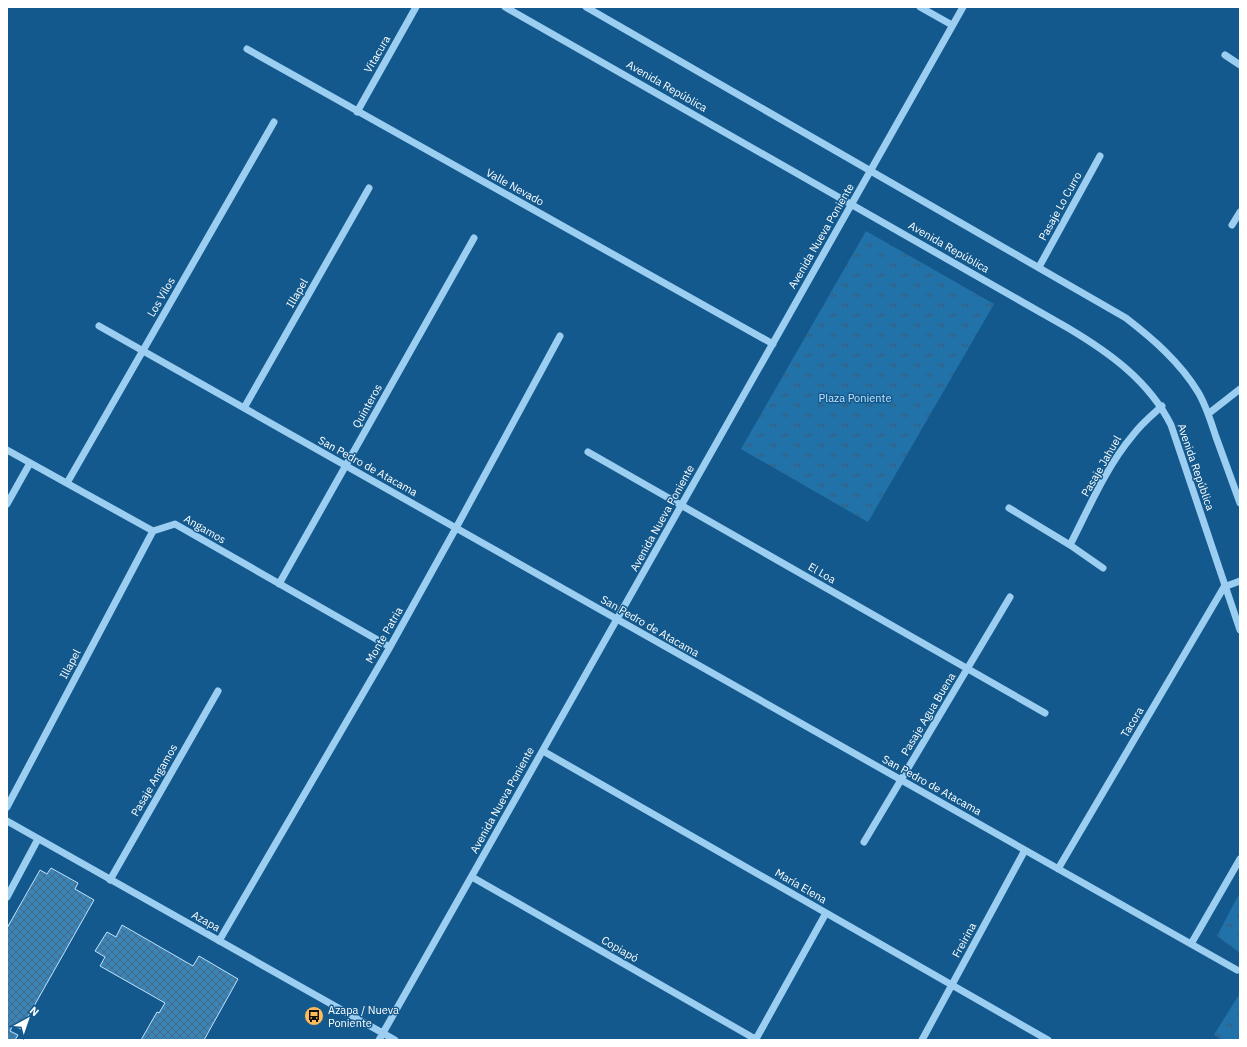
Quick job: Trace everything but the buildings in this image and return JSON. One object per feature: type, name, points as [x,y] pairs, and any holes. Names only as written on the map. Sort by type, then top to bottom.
[{"type":"street","name":"Vitacura","points":[[357,112],[416,7]]},
{"type":"street","name":"Avenida República","points":[[505,7],[1095,344],[1134,376],[1162,406],[1178,445],[1224,587],[1240,630]]},
{"type":"street","points":[[586,7],[1126,318],[1148,335],[1185,373],[1199,393],[1240,503]]},
{"type":"street","points":[[920,7],[952,25]]},
{"type":"street","name":"Avenida Nueva Poniente","points":[[381,1037],[963,7]]},
{"type":"street","name":"Valle Nevado","points":[[247,49],[773,344]]},
{"type":"street","points":[[1226,56],[1240,65]]},
{"type":"street","name":"Los Vilos","points":[[67,483],[274,122]]},
{"type":"street","name":"Pasaje Lo Curro","points":[[1039,267],[1100,156]]},
{"type":"street","name":"Illapel","points":[[244,408],[369,188]]},
{"type":"street","points":[[1232,225],[1240,212]]},
{"type":"street","name":"Quinteros","points":[[279,584],[474,238]]},
{"type":"street","name":"San Pedro de Atacama","points":[[99,326],[1237,970]]},
{"type":"street","name":"Monte Patria","points":[[219,941],[390,647],[560,336]]},
{"type":"street","points":[[1208,414],[1240,388]]},
{"type":"street","name":"Pasaje Jahuel","points":[[1070,545],[1110,467],[1133,434],[1162,406]]},
{"type":"street","points":[[7,450],[153,531]]},
{"type":"street","name":"El Loa","points":[[588,452],[1045,713]]},
{"type":"street","points":[[7,504],[30,463]]},
{"type":"street","points":[[1009,508],[1070,545],[1103,568]]},
{"type":"street","name":"Angamos","points":[[153,531],[175,524],[390,647]]},
{"type":"street","name":"Illapel","points":[[7,807],[153,531]]},
{"type":"street","points":[[1224,587],[1240,581]]},
{"type":"street","name":"Tacora","points":[[1058,869],[1224,587]]},
{"type":"street","name":"Pasaje Agua Buena","points":[[864,842],[1010,596]]},
{"type":"street","name":"Pasaje Angamos","points":[[110,880],[218,691]]},
{"type":"street","name":"María Elena","points":[[543,751],[1048,1040]]},
{"type":"street","name":"Azapa","points":[[7,821],[219,941],[381,1037],[395,1040]]},
{"type":"street","points":[[7,897],[38,839]]},
{"type":"street","name":"Freirina","points":[[922,1040],[1025,850]]},
{"type":"street","points":[[1191,944],[1240,859]]},
{"type":"street","name":"Copiapó","points":[[472,876],[756,1040]]},
{"type":"street","points":[[756,1040],[826,913]]},
{"type":"green space","name":"Plaza Poniente","points":[[866,231],[994,304],[868,522],[741,449]]},
{"type":"green space","points":[[1240,892],[1240,953],[1217,936]]},
{"type":"green space","points":[[1240,993],[1240,1040],[1223,1040],[1214,1035]]},
{"type":"place","name":"Azapa / Nueva Poniente","points":[[314,1016]]}]
